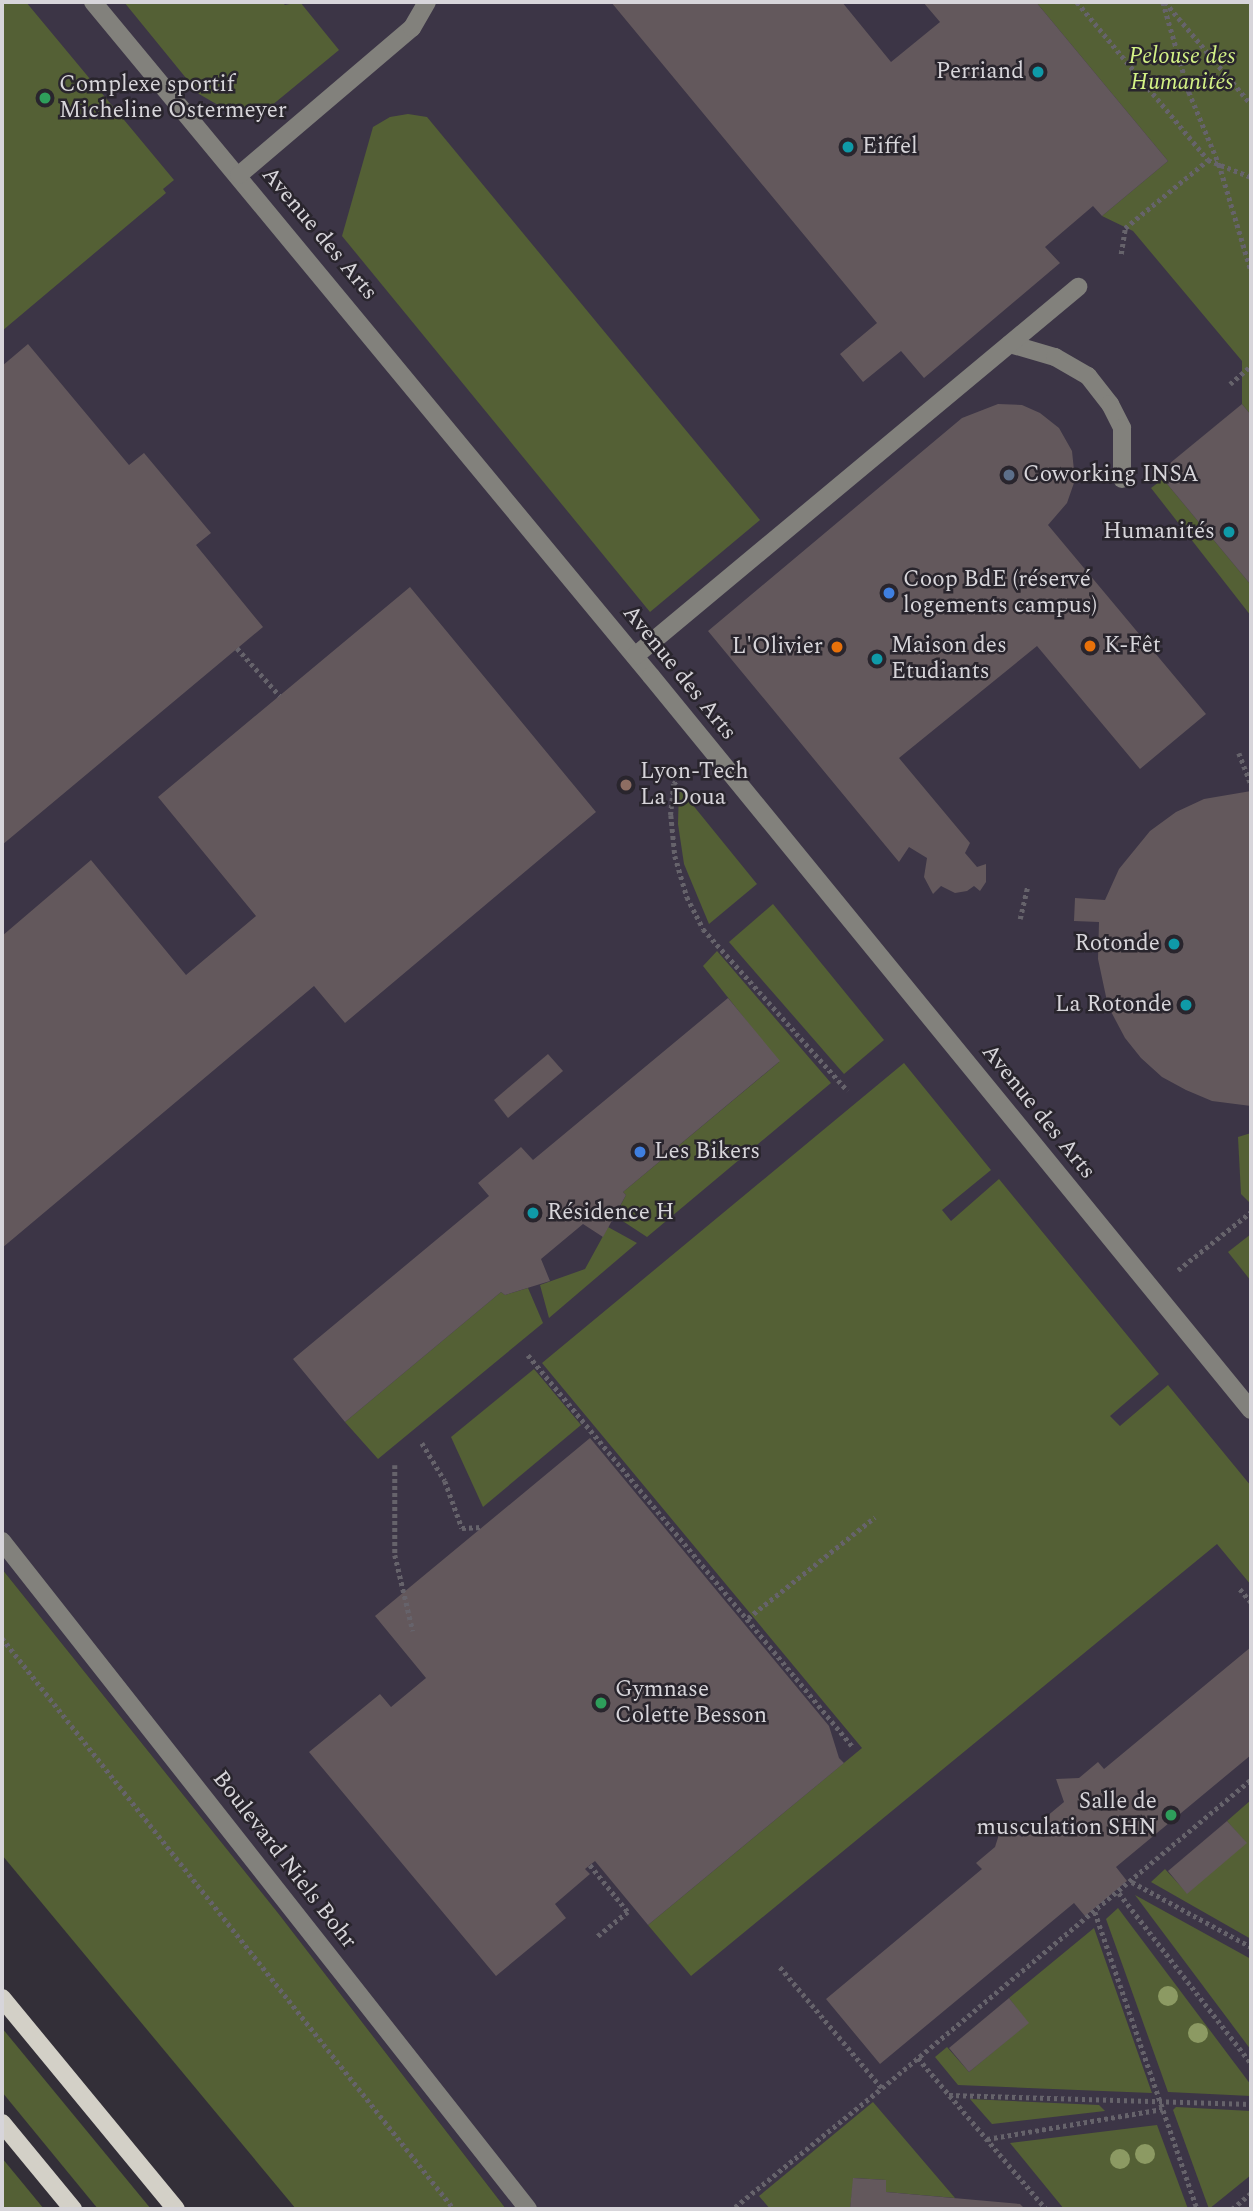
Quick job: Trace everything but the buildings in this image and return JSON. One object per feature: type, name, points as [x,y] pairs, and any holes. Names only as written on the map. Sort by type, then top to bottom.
[{"type":"main road","points":[[2,1998],[176,2209]]},
{"type":"main road","points":[[2,2123],[73,2209]]},
{"type":"street","name":"Avenue des Arts","points":[[93,2],[635,656],[1251,1410]]},
{"type":"street","points":[[239,175],[412,29],[427,2]]},
{"type":"street","points":[[635,656],[1078,287]]},
{"type":"street","points":[[1010,344],[1055,357],[1088,376],[1110,404],[1122,428],[1122,479]]},
{"type":"street","name":"Boulevard Niels Bohr","points":[[2,1541],[528,2209]]},
{"type":"path","points":[[1077,2],[1208,160],[1251,177]]},
{"type":"path","points":[[1164,2],[1251,104]]},
{"type":"path","points":[[1164,2],[1189,92],[1219,164],[1251,271]]},
{"type":"path","points":[[1121,254],[1125,228],[1208,160]]},
{"type":"path","points":[[1230,384],[1251,366]]},
{"type":"path","points":[[237,648],[280,696]]},
{"type":"path","points":[[706,746],[674,784],[671,815],[675,856],[687,897],[703,929],[848,1091]]},
{"type":"path","points":[[1239,753],[1251,784]]},
{"type":"path","points":[[1020,919],[1027,888]]},
{"type":"path","points":[[1153,1290],[1251,1212]]},
{"type":"path","points":[[528,1355],[853,1747]]},
{"type":"path","points":[[422,1443],[445,1480],[462,1528],[482,1527]]},
{"type":"path","points":[[395,1465],[396,1555],[413,1631]]},
{"type":"path","points":[[748,1618],[875,1517]]},
{"type":"path","points":[[1240,1589],[1251,1602]]},
{"type":"path","points":[[2,1637],[454,2209]]},
{"type":"path","points":[[735,2207],[1119,1893],[1251,1780]]},
{"type":"path","points":[[590,1865],[628,1912],[597,1937]]},
{"type":"path","points":[[1132,1882],[1251,1947]]},
{"type":"path","points":[[1119,1893],[1251,2063]]},
{"type":"path","points":[[1095,1912],[1197,2209]]},
{"type":"path","points":[[780,1967],[882,2088]]},
{"type":"path","points":[[918,2058],[1046,2209]]},
{"type":"path","points":[[949,2095],[1159,2099],[1251,2104]]},
{"type":"path","points":[[987,2139],[1162,2109]]},
{"type":"path","points":[[1232,2209],[1251,2193]]},
{"type":"shaded area","name":"Lyon-Tech La Doua","points":[[2,2],[1251,2],[1251,2209],[506,2209],[278,1913],[2,1569]]},
{"type":"green space","name":"Complexe sportif Micheline Ostermeyer","points":[[2,2],[26,2],[174,180],[163,189],[166,193],[2,331]]},
{"type":"green space","points":[[124,2],[282,2],[285,5],[300,2],[339,50],[271,106],[254,110],[225,109],[199,94]]},
{"type":"green space","name":"Pelouse des Humanités","points":[[1036,2],[1251,2],[1251,415],[1242,404],[1242,361],[1133,231],[1102,216],[1168,161]]},
{"type":"green space","points":[[408,114],[427,117],[760,520],[650,612],[342,236],[373,127],[390,117]]},
{"type":"green space","points":[[1163,479],[1251,585],[1251,616],[1151,488]]},
{"type":"green space","points":[[679,788],[757,884],[709,924],[684,864],[678,824]]},
{"type":"green space","points":[[773,904],[884,1040],[844,1074],[729,942]]},
{"type":"green space","points":[[717,951],[831,1083],[647,1237],[615,1216],[626,1195],[623,1192],[779,1062],[703,966]]},
{"type":"green space","points":[[904,1063],[991,1170],[942,1210],[951,1221],[999,1179],[1159,1374],[1110,1416],[1120,1426],[1168,1385],[1251,1486],[1251,1585],[1217,1544],[691,1976],[648,1925],[862,1748],[542,1363]]},
{"type":"green space","points":[[1251,1133],[1251,1204],[1241,1194],[1238,1137]]},
{"type":"green space","points":[[608,1227],[637,1243],[549,1318],[540,1285],[585,1269]]},
{"type":"green space","points":[[1251,1234],[1251,1281],[1228,1252]]},
{"type":"green space","points":[[528,1288],[543,1323],[378,1459],[345,1422],[501,1292],[505,1295]]},
{"type":"green space","points":[[534,1369],[581,1425],[483,1507],[451,1437]]},
{"type":"green space","points":[[2,1569],[278,1913],[506,2209],[296,2209],[2,1855]]},
{"type":"green space","points":[[1251,1800],[1251,1939],[1151,1882],[1165,1869],[1187,1893],[1246,1843],[1227,1821]]},
{"type":"green space","points":[[1135,1895],[1251,1959],[1251,2050]]},
{"type":"green space","points":[[1118,1908],[1251,2085],[1251,2096],[1168,2092],[1106,1919]]},
{"type":"green space","points":[[1094,1928],[1152,2093],[958,2085],[935,2057],[947,2047],[969,2072],[1028,2023],[1009,1998]]},
{"type":"green space","points":[[2,2028],[151,2209],[98,2209],[2,2092]]},
{"type":"green space","points":[[970,2099],[1099,2105],[1105,2111],[992,2124]]},
{"type":"green space","points":[[873,2102],[955,2198],[886,2192],[886,2180],[854,2178],[850,2209],[770,2209],[759,2196]]},
{"type":"green space","points":[[1176,2107],[1251,2111],[1251,2175],[1209,2209],[1173,2110]]},
{"type":"green space","points":[[1157,2125],[1188,2209],[1064,2209],[1010,2143]]},
{"type":"green space","points":[[2,2158],[44,2209],[2,2209]]},
{"type":"place","name":"Perriand","points":[[1038,72]]},
{"type":"place","name":"Complexe sportif Micheline Ostermeyer","points":[[45,98]]},
{"type":"place","name":"Eiffel","points":[[848,147]]},
{"type":"place","name":"Coworking INSA","points":[[1009,475]]},
{"type":"place","name":"Humanités","points":[[1229,532]]},
{"type":"place","name":"Coop BdE (réservé logements campus)","points":[[889,593]]},
{"type":"place","name":"K-Fêt","points":[[1090,646]]},
{"type":"place","name":"L'Olivier","points":[[837,647]]},
{"type":"place","name":"Maison des Etudiants","points":[[877,659]]},
{"type":"place","name":"Lyon-Tech La Doua","points":[[626,785]]},
{"type":"place","name":"Rotonde","points":[[1174,944]]},
{"type":"place","name":"La Rotonde","points":[[1186,1005]]},
{"type":"place","name":"Les Bikers","points":[[640,1152]]},
{"type":"place","name":"Résidence H","points":[[533,1213]]},
{"type":"place","name":"Gymnase Colette Besson","points":[[601,1703]]},
{"type":"place","name":"Salle de musculation SHN","points":[[1171,1815]]}]
